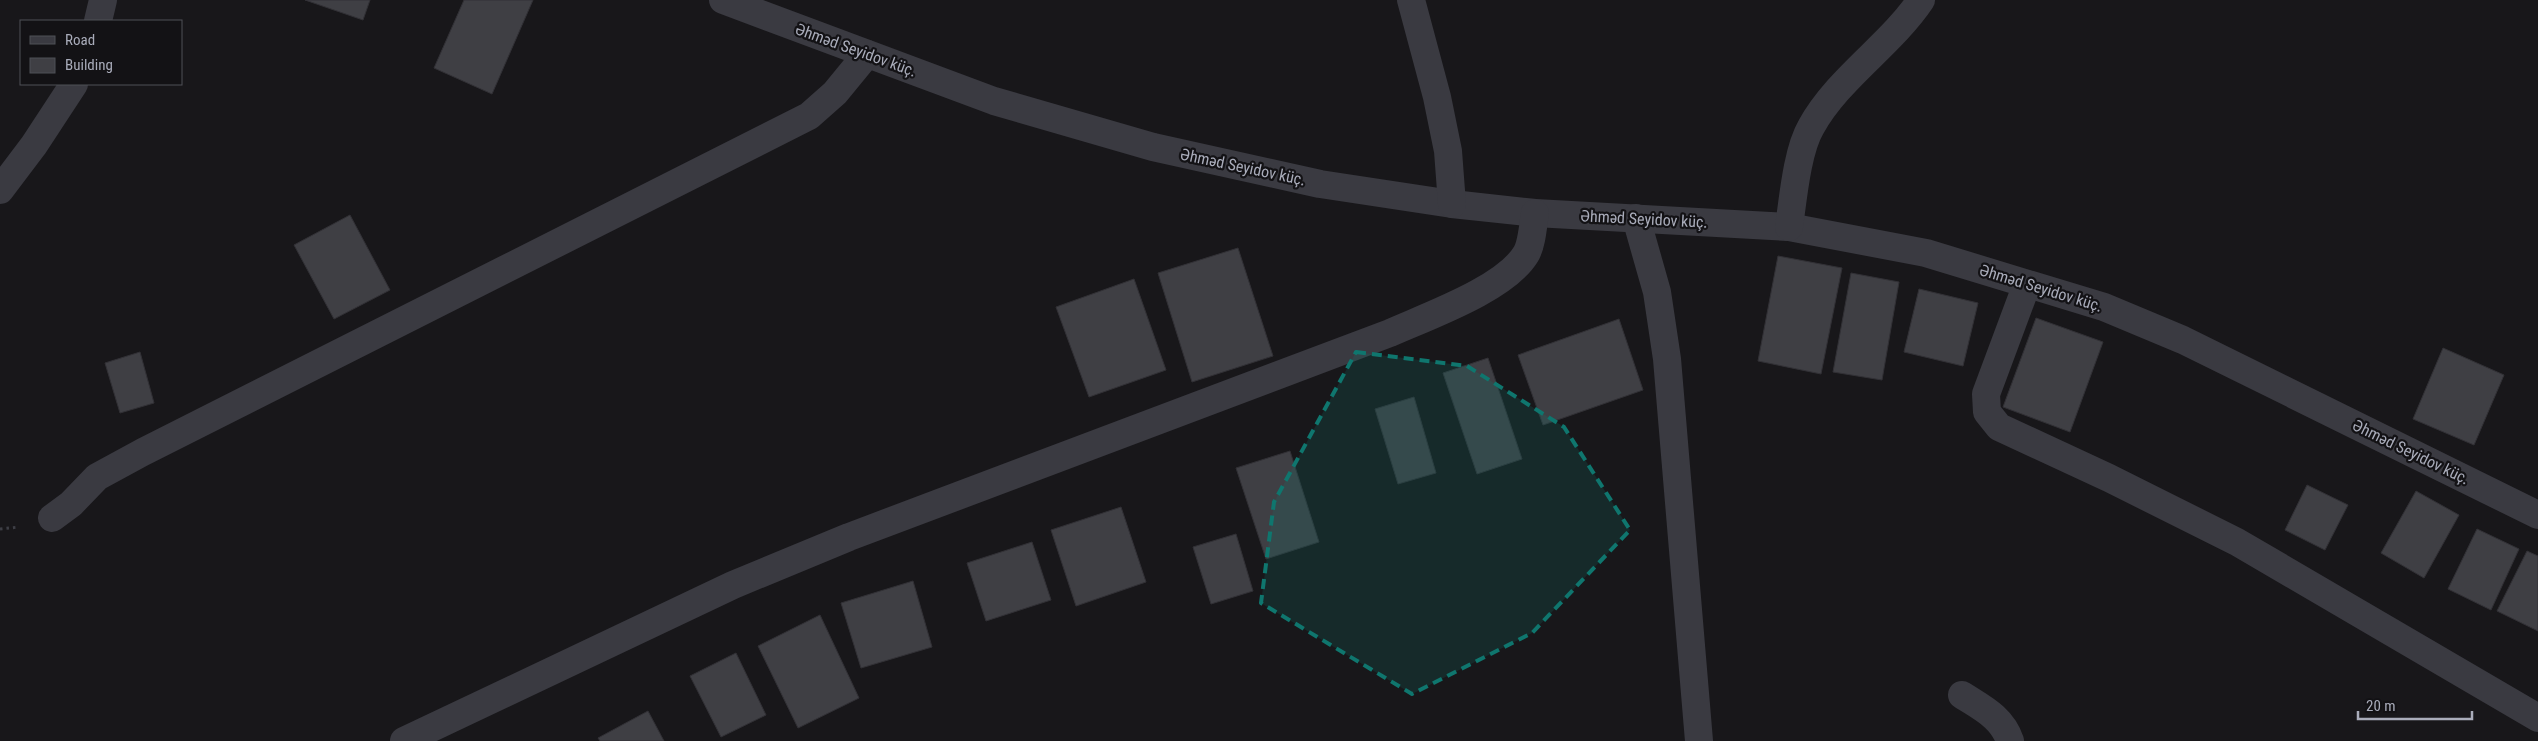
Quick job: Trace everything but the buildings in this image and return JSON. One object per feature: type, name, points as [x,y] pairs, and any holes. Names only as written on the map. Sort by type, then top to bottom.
[{"type":"street","points":[[98,20],[104,0]]},
{"type":"street","points":[[1412,0],[1439,106],[1448,151],[1452,204]]},
{"type":"street","points":[[1788,227],[1798,166],[1810,127],[1839,90],[1914,10],[1921,0]]},
{"type":"street","name":"Əhməd Seyidov küç.","points":[[734,2],[994,101],[1153,147],[1320,184],[1452,204],[1535,213],[1788,227],[1926,253],[2104,307],[2183,340],[2538,515]]},
{"type":"street","points":[[52,518],[71,504],[97,477],[143,452],[809,116],[836,93],[867,54]]},
{"type":"street","points":[[0,190],[34,145],[73,85]]},
{"type":"street","points":[[404,741],[742,581],[849,537],[1390,333],[1448,307],[1510,274],[1527,253],[1535,213]]},
{"type":"street","points":[[1636,218],[1657,292],[1667,359],[1699,741]]},
{"type":"street","points":[[2027,284],[1986,394],[1988,412],[1998,427],[2109,478],[2237,542],[2538,718]]},
{"type":"street","points":[[1962,694],[1997,717],[2006,730],[2010,741]]},
{"type":"highlighted area","points":[[1356,352],[1467,366],[1564,427],[1630,530],[1532,633],[1412,694],[1261,603],[1274,502]]}]
